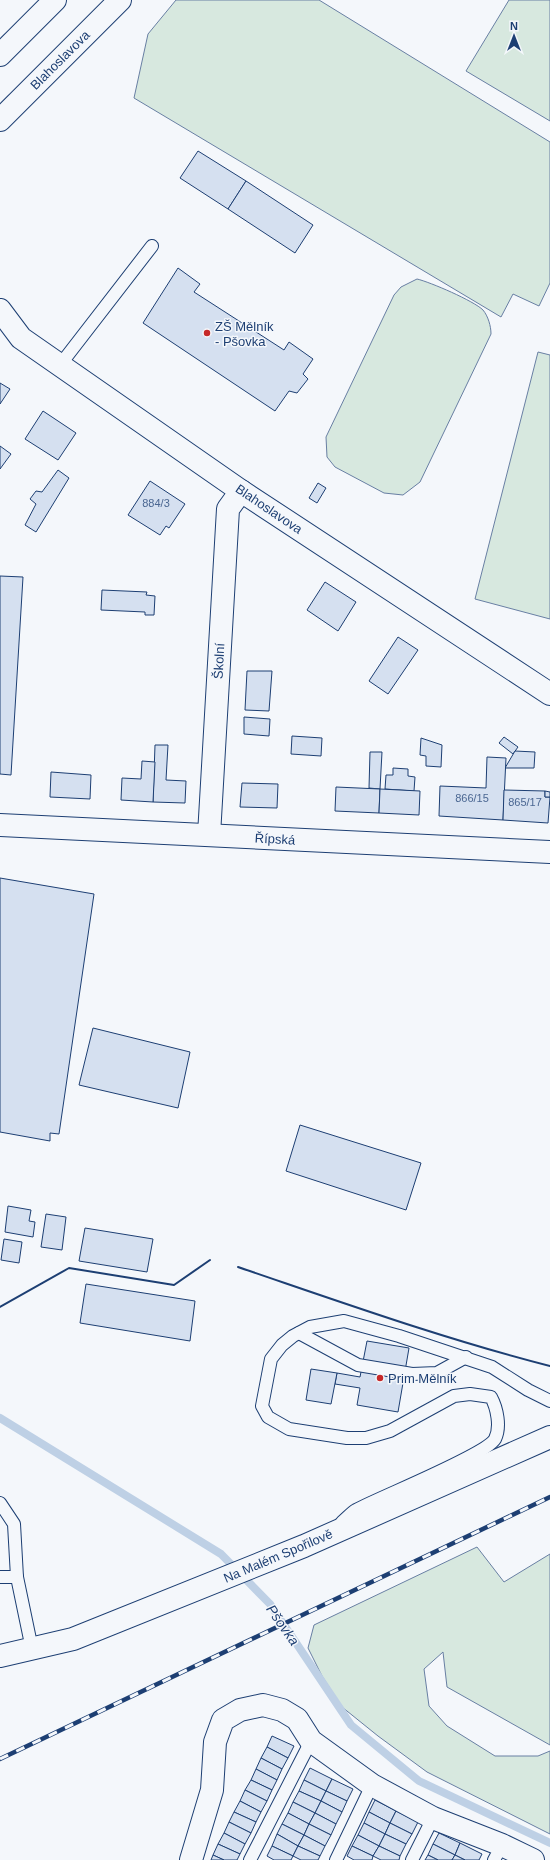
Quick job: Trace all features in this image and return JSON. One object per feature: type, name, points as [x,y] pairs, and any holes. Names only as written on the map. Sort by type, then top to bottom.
[{"type":"street","points":[[0,55],[55,0]]},
{"type":"street","name":"Blahoslavova","points":[[0,120],[120,0]]},
{"type":"street","name":"Blahoslavova","points":[[0,310],[21,338],[241,491],[550,694]]},
{"type":"street","name":"Školní","points":[[209,836],[228,509],[241,491]]},
{"type":"street","name":"Řípská","points":[[0,825],[550,852]]},
{"type":"street","name":"Na Malém Spořilově","points":[[0,1656],[32,1650],[73,1639],[304,1546],[550,1437]]},
{"type":"street","points":[[191,1860],[212,1790],[214,1742],[223,1720],[240,1710],[263,1705],[282,1710],[297,1719],[311,1742],[372,1786],[498,1852],[533,1860]]},
{"type":"lane","points":[[60,365],[152,246]]},
{"type":"lane","points":[[326,1536],[354,1511],[479,1453],[495,1439],[498,1421],[491,1397],[470,1394],[454,1396],[390,1431],[366,1438],[347,1438],[289,1429],[268,1417],[262,1406],[270,1359],[282,1345],[299,1332],[310,1327],[344,1321],[399,1336],[466,1357],[492,1367],[528,1390],[550,1401]]},
{"type":"lane","points":[[299,1332],[358,1364],[412,1374],[437,1373],[466,1357]]},
{"type":"lane","points":[[0,1503],[14,1524],[17,1577],[32,1650]]},
{"type":"lane","points":[[0,1577],[17,1577]]},
{"type":"lane","points":[[250,1860],[311,1742]]},
{"type":"lane","points":[[336,1860],[372,1786]]},
{"type":"lane","points":[[412,1860],[433,1818]]},
{"type":"shaded area","points":[[176,0],[319,0],[550,142],[550,283],[539,306],[513,294],[501,317],[134,98],[148,34]]},
{"type":"shaded area","points":[[509,0],[550,0],[550,121],[466,71]]},
{"type":"shaded area","points":[[417,279],[452,292],[478,306],[486,315],[490,324],[491,334],[420,482],[403,495],[384,493],[335,467],[327,457],[326,437],[394,295],[401,287]]},
{"type":"shaded area","points":[[538,352],[550,355],[550,619],[475,599]]},
{"type":"shaded area","points":[[477,1547],[504,1582],[550,1554],[550,1745],[447,1687],[443,1652],[424,1669],[429,1706],[447,1726],[495,1756],[538,1756],[550,1751],[550,1834],[427,1772],[378,1736],[342,1707],[322,1676],[308,1648],[314,1625]]},
{"type":"building","points":[[198,151],[246,181],[228,209],[180,178]]},
{"type":"building","points":[[246,181],[313,225],[295,253],[228,209]]},
{"type":"building","name":"ZŠ Mělník - Pšovka","points":[[178,268],[200,284],[194,292],[284,350],[289,342],[313,359],[303,374],[308,379],[297,393],[289,391],[275,411],[143,323]]},
{"type":"building","points":[[0,383],[10,389],[0,404]]},
{"type":"building","points":[[43,411],[76,433],[58,460],[25,439]]},
{"type":"building","points":[[0,446],[11,454],[0,469]]},
{"type":"building","points":[[58,470],[69,478],[36,532],[25,525],[36,504],[30,499],[36,491],[42,492]]},
{"type":"building","points":[[150,481],[185,504],[169,528],[166,526],[160,535],[128,515]]},
{"type":"building","points":[[318,483],[326,488],[317,503],[309,498]]},
{"type":"building","points":[[0,576],[23,577],[11,775],[0,774]]},
{"type":"building","points":[[325,582],[356,602],[338,631],[307,610]]},
{"type":"building","points":[[102,590],[147,592],[146,595],[155,596],[154,615],[145,615],[145,612],[101,610]]},
{"type":"building","points":[[398,637],[418,650],[388,694],[369,681]]},
{"type":"building","points":[[247,671],[272,671],[269,711],[245,710]]},
{"type":"building","points":[[244,717],[270,719],[269,736],[244,734]]},
{"type":"building","points":[[292,736],[322,738],[321,756],[291,754]]},
{"type":"building","points":[[504,737],[518,747],[513,754],[499,743]]},
{"type":"building","points":[[421,738],[442,745],[441,767],[426,766],[426,756],[420,755]]},
{"type":"building","points":[[155,745],[168,745],[166,780],[186,781],[185,803],[153,802]]},
{"type":"building","points":[[515,751],[535,752],[534,768],[505,768]]},
{"type":"building","points":[[370,752],[382,752],[380,789],[369,788]]},
{"type":"building","points":[[487,757],[506,758],[503,820],[439,816],[440,786],[486,788]]},
{"type":"building","points":[[142,761],[155,762],[153,802],[121,800],[122,778],[141,779]]},
{"type":"building","points":[[393,768],[408,769],[408,776],[415,777],[414,791],[385,789],[386,775],[393,775]]},
{"type":"building","points":[[51,772],[91,775],[90,799],[50,797]]},
{"type":"building","points":[[242,783],[278,784],[277,808],[240,807]]},
{"type":"building","points":[[336,787],[380,789],[379,813],[335,811]]},
{"type":"building","points":[[380,789],[420,791],[419,815],[379,813]]},
{"type":"building","points":[[504,790],[545,791],[545,797],[550,797],[548,823],[503,820]]},
{"type":"building","points":[[545,791],[550,792],[550,797],[545,797]]},
{"type":"building","points":[[0,878],[94,894],[59,1134],[50,1133],[50,1141],[0,1132]]},
{"type":"building","points":[[93,1028],[190,1052],[178,1108],[79,1085]]},
{"type":"building","points":[[300,1125],[421,1163],[406,1210],[286,1171]]},
{"type":"building","points":[[8,1206],[31,1210],[29,1221],[35,1222],[33,1237],[5,1232]]},
{"type":"building","points":[[46,1214],[66,1217],[62,1250],[41,1247]]},
{"type":"building","points":[[85,1228],[153,1239],[147,1272],[79,1261]]},
{"type":"building","points":[[4,1239],[22,1242],[19,1263],[1,1260]]},
{"type":"building","points":[[86,1284],[195,1301],[190,1341],[80,1323]]},
{"type":"building","points":[[367,1341],[409,1348],[398,1412],[357,1405],[360,1388],[335,1384],[337,1373],[360,1377]]},
{"type":"building","points":[[311,1369],[337,1373],[331,1404],[306,1400]]},
{"type":"building","points":[[272,1736],[294,1746],[288,1758],[267,1747]]},
{"type":"building","points":[[267,1747],[288,1758],[282,1769],[261,1758]]},
{"type":"building","points":[[261,1758],[282,1769],[277,1780],[256,1769]]},
{"type":"building","points":[[310,1768],[332,1779],[326,1791],[304,1780]]},
{"type":"building","points":[[256,1769],[277,1780],[272,1790],[251,1780]]},
{"type":"building","points":[[332,1779],[353,1789],[347,1801],[326,1791]]},
{"type":"building","points":[[251,1780],[272,1790],[267,1801],[245,1790]]},
{"type":"building","points":[[304,1780],[326,1791],[321,1801],[299,1791]]},
{"type":"building","points":[[245,1790],[267,1801],[261,1812],[240,1801]]},
{"type":"building","points":[[299,1791],[321,1801],[315,1813],[293,1802]]},
{"type":"building","points":[[326,1791],[347,1801],[342,1812],[321,1801]]},
{"type":"building","points":[[375,1800],[396,1811],[390,1823],[369,1812]]},
{"type":"building","points":[[240,1801],[261,1812],[256,1822],[234,1812]]},
{"type":"building","points":[[321,1801],[342,1812],[336,1824],[315,1813]]},
{"type":"building","points":[[293,1802],[315,1813],[309,1824],[288,1813]]},
{"type":"building","points":[[396,1811],[418,1822],[412,1834],[390,1823]]},
{"type":"building","points":[[234,1812],[256,1822],[251,1833],[229,1822]]},
{"type":"building","points":[[369,1812],[390,1823],[385,1834],[364,1823]]},
{"type":"building","points":[[288,1813],[309,1824],[304,1835],[282,1824]]},
{"type":"building","points":[[315,1813],[336,1824],[331,1835],[309,1824]]},
{"type":"building","points":[[229,1822],[251,1833],[245,1844],[224,1833]]},
{"type":"building","points":[[364,1823],[385,1834],[379,1846],[358,1835]]},
{"type":"building","points":[[390,1823],[412,1834],[406,1844],[385,1834]]},
{"type":"building","points":[[282,1824],[304,1835],[298,1846],[277,1834]]},
{"type":"building","points":[[309,1824],[331,1835],[325,1846],[304,1835]]},
{"type":"building","points":[[224,1833],[245,1844],[240,1854],[218,1844]]},
{"type":"building","points":[[439,1833],[460,1843],[455,1855],[433,1844]]},
{"type":"building","points":[[277,1834],[298,1846],[293,1856],[272,1846]]},
{"type":"building","points":[[385,1834],[406,1844],[400,1856],[379,1846]]},
{"type":"building","points":[[304,1835],[325,1846],[320,1856],[298,1846]]},
{"type":"building","points":[[358,1835],[379,1846],[373,1856],[352,1846]]},
{"type":"building","points":[[460,1843],[482,1854],[479,1860],[465,1860],[455,1855]]},
{"type":"building","points":[[218,1844],[240,1854],[237,1860],[224,1860],[213,1855]]},
{"type":"building","points":[[433,1844],[455,1855],[452,1860],[438,1860],[428,1855]]},
{"type":"building","points":[[272,1846],[293,1856],[291,1860],[274,1860],[267,1856]]},
{"type":"building","points":[[298,1846],[320,1856],[318,1860],[301,1860],[293,1856]]},
{"type":"building","points":[[352,1846],[373,1856],[372,1860],[354,1860],[347,1856]]},
{"type":"building","points":[[379,1846],[400,1856],[399,1860],[381,1860],[373,1856]]},
{"type":"building","points":[[213,1855],[224,1860],[211,1860]]},
{"type":"building","points":[[428,1855],[438,1860],[425,1860]]},
{"type":"building","points":[[455,1855],[465,1860],[452,1860]]},
{"type":"waterway","name":"Pšovka","points":[[0,1418],[221,1554],[270,1604],[351,1725],[419,1781],[550,1843]]},
{"type":"railway","points":[[0,1759],[550,1497]]},
{"type":"wall","points":[[0,1307],[69,1268],[174,1285],[210,1260]]},
{"type":"wall","points":[[238,1267],[432,1332],[550,1366]]},
{"type":"place","name":"ZŠ Mělník - Pšovka","points":[[207,333]]},
{"type":"place","name":"Prim Mělník","points":[[380,1378]]}]
